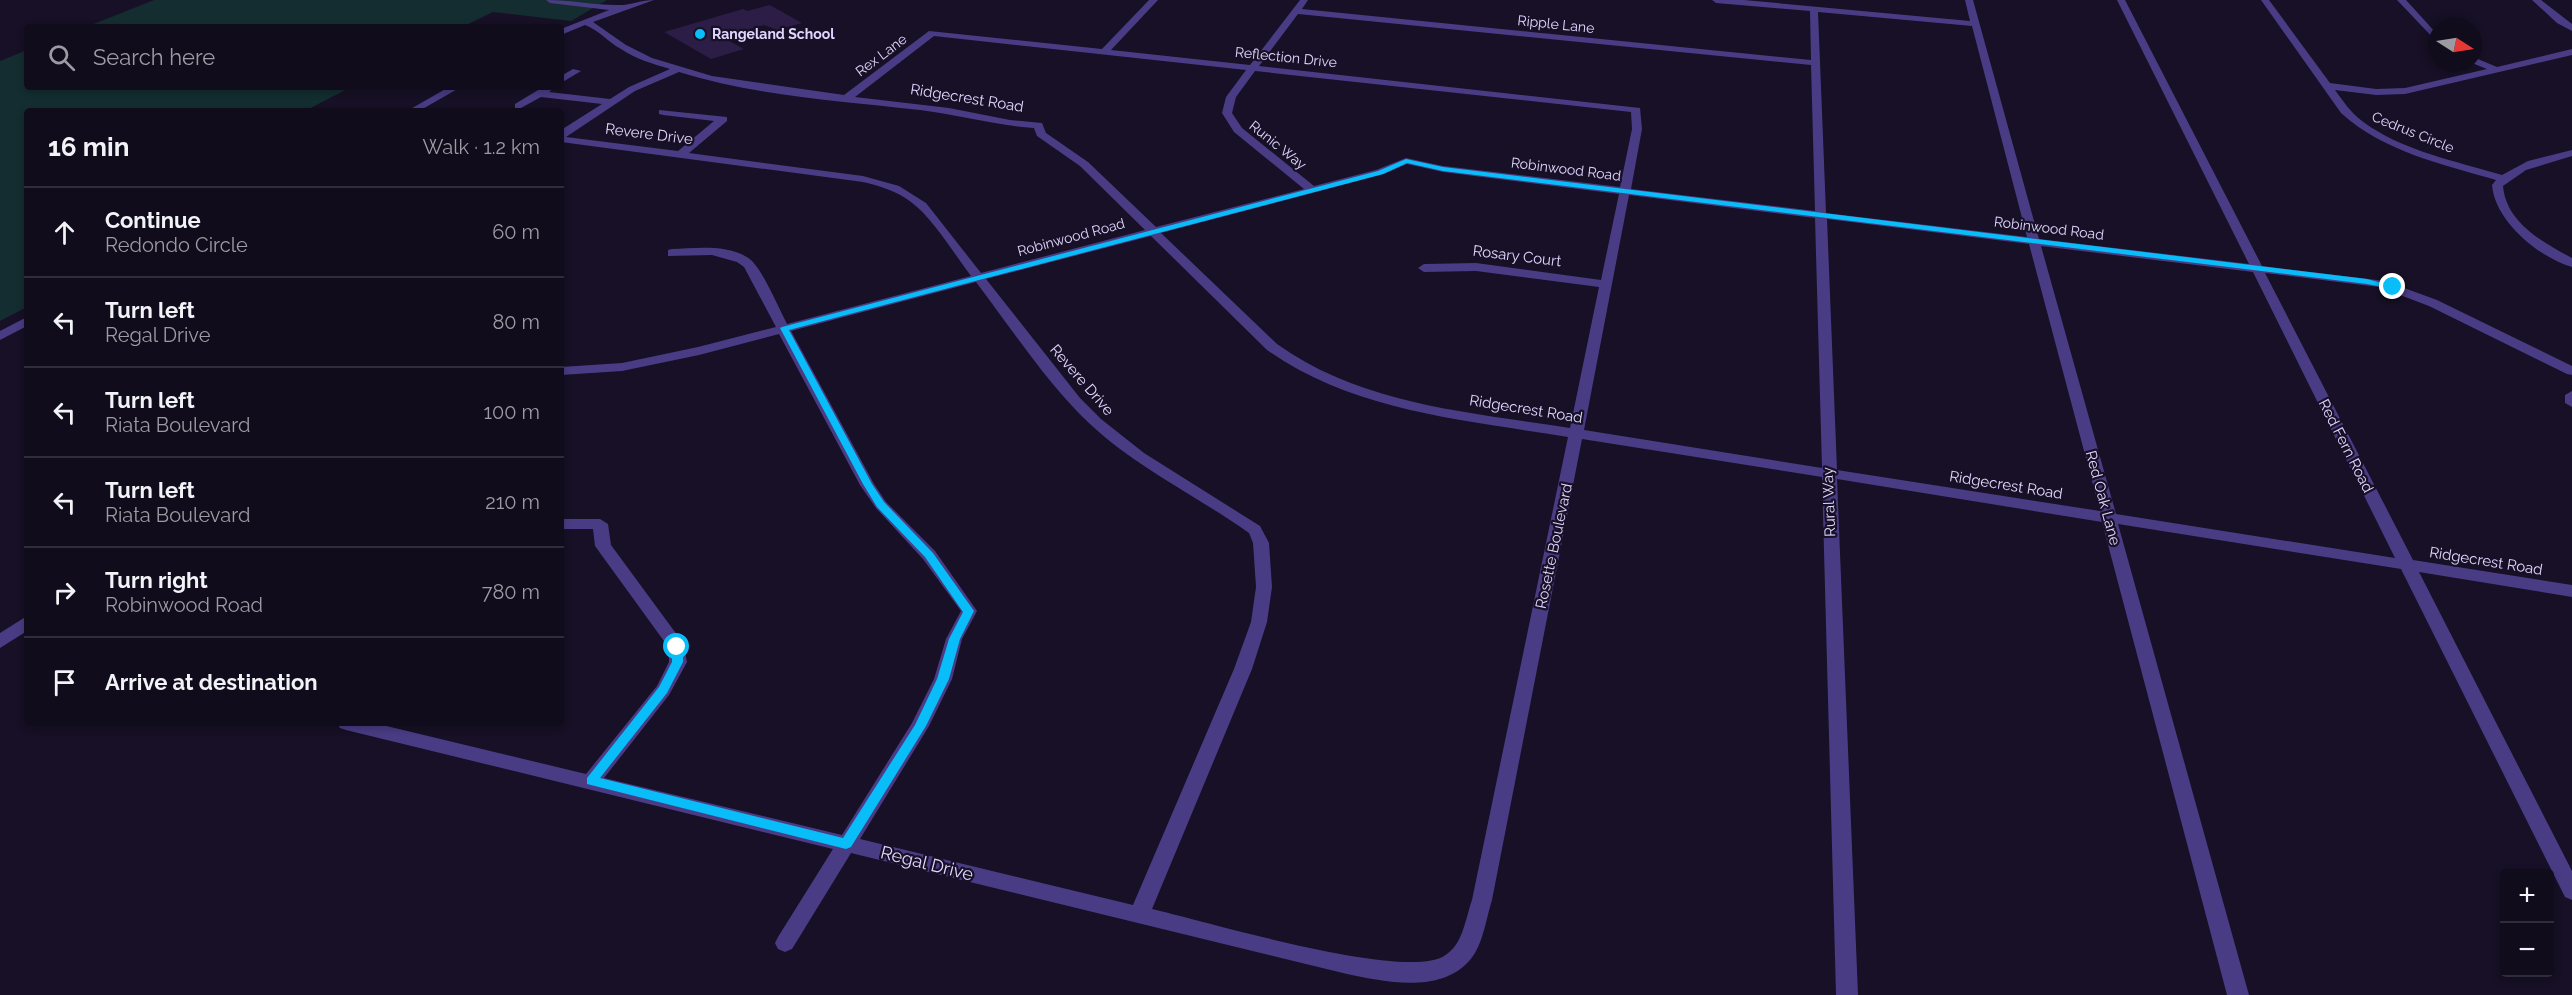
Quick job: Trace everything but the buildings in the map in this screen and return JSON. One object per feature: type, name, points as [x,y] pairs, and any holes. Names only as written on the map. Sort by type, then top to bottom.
[{"type":"street","points":[[550,0],[620,8]]},
{"type":"street","points":[[564,31],[620,8],[650,0]]},
{"type":"street","points":[[1105,51],[1155,0]]},
{"type":"street","name":"Runic Way","points":[[1304,0],[1228,102],[1229,118],[1238,130],[1312,190]]},
{"type":"street","points":[[1716,0],[1975,24]]},
{"type":"street","name":"Red Oak Lane","points":[[1969,0],[2238,995]]},
{"type":"street","name":"Red Fern Road","points":[[2121,0],[2572,891]]},
{"type":"street","name":"Cedrus Circle","points":[[2265,0],[2350,118],[2372,132],[2432,157],[2503,179]]},
{"type":"street","points":[[2401,0],[2428,29]]},
{"type":"street","points":[[2536,0],[2560,21],[2572,28]]},
{"type":"street","name":"Rural Way","points":[[1814,9],[1847,995]]},
{"type":"street","name":"Ripple Lane","points":[[1295,11],[1815,63]]},
{"type":"street","name":"Ridgecrest Road","points":[[585,22],[596,26],[623,47],[649,60],[676,70],[729,83],[959,112],[1010,123],[1038,125],[1041,134],[1084,164],[1272,347],[1293,362],[1329,381],[1371,396],[1414,407],[1577,434],[2572,591]]},
{"type":"street","name":"Reflection Drive","points":[[932,33],[1636,110]]},
{"type":"street","name":"Rex Lane","points":[[847,98],[932,33]]},
{"type":"street","points":[[2327,86],[2376,92],[2404,91],[2572,52]]},
{"type":"street","points":[[2482,64],[2497,70]]},
{"type":"street","points":[[564,133],[609,102],[676,70]]},
{"type":"street","points":[[564,78],[576,71]]},
{"type":"street","points":[[418,108],[450,90]]},
{"type":"street","points":[[518,106],[545,90]]},
{"type":"street","points":[[539,94],[609,102]]},
{"type":"street","name":"Rosette Boulevard","points":[[1439,967],[1453,961],[1464,952],[1482,900],[1637,129],[1636,110]]},
{"type":"street","points":[[663,112],[723,119],[681,154]]},
{"type":"street","name":"Revere Drive","points":[[564,139],[863,179],[895,187],[909,194],[922,205],[1075,401],[1094,422],[1112,438],[1151,465],[1255,530],[1262,543],[1264,587],[1259,622],[1243,669],[1139,915]]},
{"type":"street","points":[[2572,153],[2522,166],[2497,185],[2496,195],[2507,215],[2528,235],[2572,263]]},
{"type":"street","name":"Robinwood Road","points":[[564,371],[601,370],[646,363],[1380,172],[1406,161],[1443,169],[2257,268],[2393,287],[2433,303],[2572,371]]},
{"type":"street","points":[[672,253],[729,254],[744,261],[753,270],[867,484],[881,505],[929,555],[969,611],[954,639],[943,679],[920,726],[785,943]]},
{"type":"street","name":"Rosary Court","points":[[1424,268],[1476,267],[1606,285]]},
{"type":"street","points":[[0,336],[24,323]]},
{"type":"street","points":[[2572,395],[2572,403]]},
{"type":"street","points":[[564,524],[600,524],[603,546],[677,647],[678,662],[663,690],[591,781]]},
{"type":"street","points":[[0,642],[24,624]]},
{"type":"street","name":"Regal Drive","points":[[359,726],[1347,966],[1412,974],[1439,967]]},
{"type":"green space","points":[[154,0],[607,0],[571,21],[493,12],[468,24],[94,24]]},
{"type":"green space","points":[[24,51],[24,90],[345,90],[311,108],[24,108],[24,309],[0,321],[0,61]]},
{"type":"place","name":"Rangeland School","points":[[700,34]]},
{"type":"route","points":[[677,647],[678,662],[672,676],[591,781],[846,844],[920,726],[943,679],[954,639],[969,611],[929,555],[881,505],[867,484],[785,328],[1380,172],[1406,161],[1443,169],[2393,287]]}]
